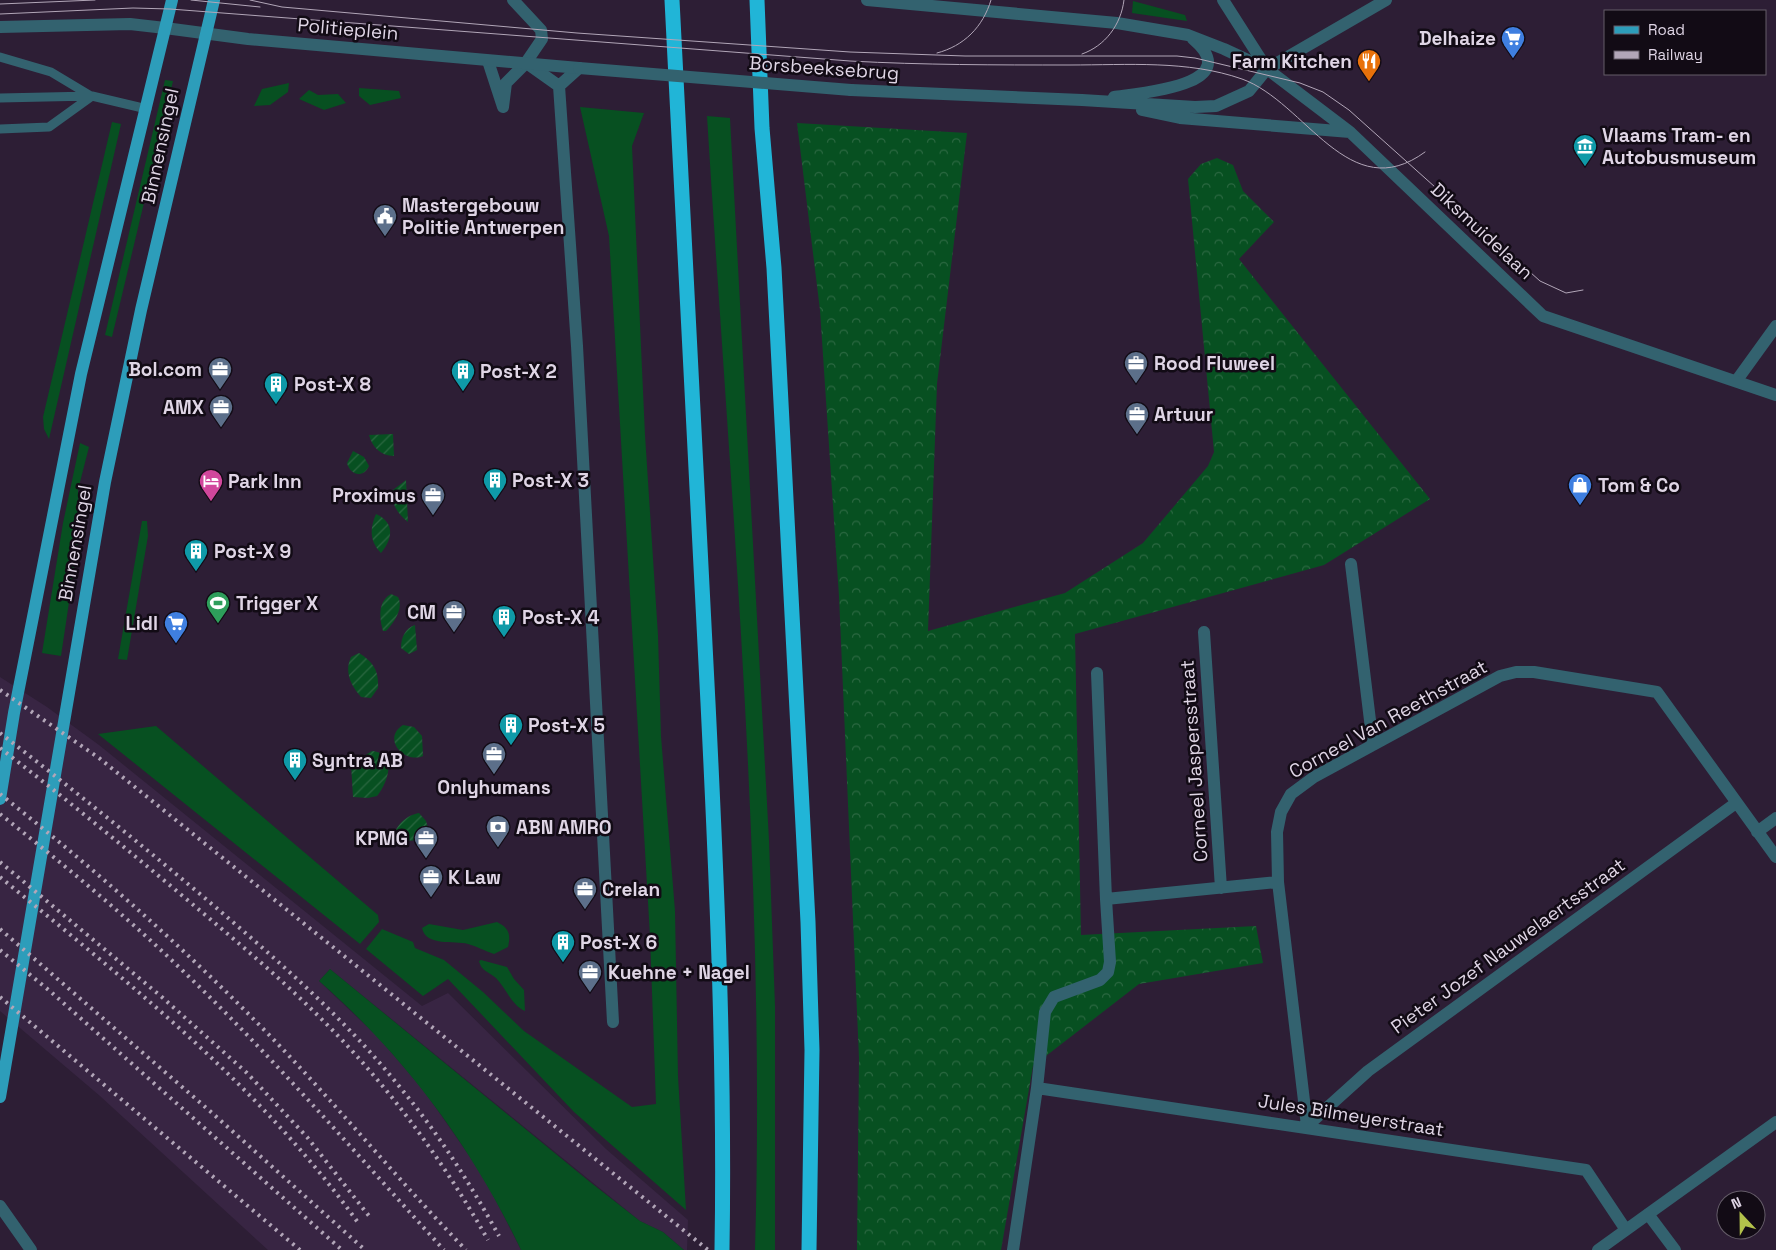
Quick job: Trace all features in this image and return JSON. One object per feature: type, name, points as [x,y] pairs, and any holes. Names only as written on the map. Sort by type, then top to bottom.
[{"type":"highway","points":[[672,0],[685,291],[715,839],[723,1168],[722,1250]]},
{"type":"highway","points":[[757,0],[762,128],[775,288],[808,922],[812,1050],[809,1250]]},
{"type":"main road","name":"Binnensingel","points":[[0,799],[14,713],[81,374],[172,0]]},
{"type":"main road","name":"Binnensingel","points":[[0,1097],[105,482],[141,310],[214,0]]},
{"type":"street","points":[[488,61],[503,107],[506,83],[526,64],[542,39],[541,30],[514,0]]},
{"type":"street","points":[[867,0],[1118,23],[1188,35],[1267,69],[1386,0]]},
{"type":"street","name":"Diksmuidelaan","points":[[1223,0],[1267,69],[1350,132],[1543,316],[1559,323],[1737,380],[1776,395]]},
{"type":"street","name":"Politieplein","points":[[0,27],[130,24],[248,39],[579,68]]},
{"type":"street","name":"Borsbeeksebrug","points":[[1094,101],[1181,85],[1200,77],[1207,67],[1207,56],[1202,47],[1188,35]]},
{"type":"street","points":[[526,64],[559,86]]},
{"type":"street","points":[[559,86],[579,68]]},
{"type":"street","name":"Borsbeeksebrug","points":[[579,68],[851,90],[1195,107],[1216,106],[1250,91],[1267,69]]},
{"type":"street","points":[[559,86],[613,1022]]},
{"type":"street","points":[[1094,101],[1180,118],[1350,132]]},
{"type":"street","points":[[1737,380],[1776,326]]},
{"type":"street","points":[[1351,564],[1373,746]]},
{"type":"street","name":"Corneel Jaspersstraat","points":[[1204,632],[1221,888]]},
{"type":"street","name":"Corneel Van Reethstraat","points":[[1307,1126],[1278,882],[1277,832],[1281,812],[1291,794],[1314,777],[1500,676],[1516,672],[1534,672],[1658,692],[1736,803]]},
{"type":"street","points":[[1013,1250],[1037,1088],[1040,1048],[1047,1005],[1054,997],[1100,980],[1108,972],[1110,962],[1097,673]]},
{"type":"street","points":[[1736,803],[1776,857]]},
{"type":"street","name":"Pieter Jozef Nauwelaertsstraat","points":[[1307,1126],[1368,1072],[1736,803]]},
{"type":"street","points":[[1757,832],[1776,818]]},
{"type":"street","name":"Corneel Jaspersstraat","points":[[1106,899],[1278,882]]},
{"type":"street","name":"Jules Bilmeyerstraat","points":[[1037,1088],[1307,1126],[1586,1170],[1626,1230]]},
{"type":"street","points":[[1598,1250],[1776,1122]]},
{"type":"street","points":[[0,1206],[31,1250]]},
{"type":"street","points":[[1648,1214],[1675,1250]]},
{"type":"lane","points":[[0,57],[51,72],[92,96]]},
{"type":"lane","points":[[0,98],[92,96],[146,109]]},
{"type":"lane","points":[[0,129],[49,127],[92,96]]},
{"type":"shaded area","points":[[0,677],[47,707],[99,745],[422,1006],[448,993],[606,1149],[688,1220],[687,1250],[684,1250],[663,1232],[640,1221],[330,969],[319,981],[377,1036],[422,1088],[484,1177],[521,1250],[268,1250],[100,1096],[0,1011]]},
{"type":"green space","points":[[1133,1],[1185,15],[1187,21],[1132,13]]},
{"type":"green space","points":[[165,80],[173,81],[112,337],[105,335]]},
{"type":"green space","points":[[289,83],[288,92],[270,105],[254,106],[262,89]]},
{"type":"green space","points":[[359,88],[399,91],[401,98],[370,105],[359,96]]},
{"type":"green space","points":[[309,90],[318,95],[338,94],[346,103],[324,110],[299,99]]},
{"type":"green space","points":[[580,107],[644,113],[632,146],[645,435],[658,635],[661,736],[675,911],[678,1076],[686,1210],[574,1112],[448,979],[423,996],[366,949],[382,929],[413,942],[415,948],[444,960],[483,992],[524,1031],[632,1107],[656,1104],[650,936],[609,236]]},
{"type":"green space","points":[[707,116],[730,118],[769,840],[775,1006],[775,1250],[755,1250],[757,1108],[751,824],[744,683]]},
{"type":"green space","points":[[112,122],[121,124],[49,439],[44,429],[43,417]]},
{"type":"green space","points":[[797,123],[967,133],[937,384],[928,631],[1065,593],[1143,543],[1208,466],[1214,452],[1188,179],[1201,164],[1217,158],[1233,165],[1243,191],[1274,222],[1239,259],[1430,499],[1324,565],[1075,634],[1081,935],[1256,926],[1263,963],[1139,984],[1033,1066],[1001,1250],[857,1250],[859,1058],[839,596],[820,310]]},
{"type":"green space","points":[[393,434],[394,456],[381,453],[372,443],[369,435]]},
{"type":"green space","points":[[80,443],[89,447],[78,490],[80,529],[61,656],[42,653],[63,523]]},
{"type":"green space","points":[[353,451],[364,457],[369,466],[363,473],[354,473],[347,463]]},
{"type":"green space","points":[[406,480],[408,522],[396,508],[393,500],[393,490]]},
{"type":"green space","points":[[376,514],[387,522],[390,532],[388,543],[381,553],[374,544],[372,534]]},
{"type":"green space","points":[[142,521],[147,521],[148,536],[127,660],[118,659]]},
{"type":"green space","points":[[391,594],[398,597],[400,606],[392,624],[386,631],[383,631],[381,621],[382,605]]},
{"type":"green space","points":[[415,625],[417,650],[409,654],[401,648],[402,641],[406,631]]},
{"type":"green space","points":[[359,653],[371,663],[376,671],[378,688],[371,698],[361,697],[354,688],[348,673],[351,657]]},
{"type":"green space","points":[[403,725],[414,727],[422,736],[423,756],[416,758],[398,749],[394,737]]},
{"type":"green space","points":[[156,726],[378,915],[379,922],[360,944],[98,734]]},
{"type":"green space","points":[[372,751],[380,753],[388,763],[385,784],[377,796],[368,798],[353,797],[351,764]]},
{"type":"green space","points":[[419,813],[426,821],[431,839],[394,842],[395,832],[401,823],[409,816]]},
{"type":"green space","points":[[497,922],[507,929],[509,942],[508,947],[494,954],[468,944],[441,942],[429,938],[422,928],[429,924],[463,930]]},
{"type":"green space","points":[[479,961],[507,967],[514,979],[524,990],[525,1011],[512,1001],[500,982],[482,967]]},
{"type":"green space","points":[[330,969],[590,1182],[640,1221],[663,1232],[684,1250],[521,1250],[481,1175],[434,1105],[380,1040],[319,981]]},
{"type":"tram line","points":[[0,4],[95,0]]},
{"type":"tram line","points":[[191,0],[260,7]]},
{"type":"tram line","points":[[250,0],[282,7],[577,33],[850,52],[965,56],[1177,56],[1195,58],[1300,83],[1323,92],[1349,110],[1540,281],[1566,293],[1583,290]]},
{"type":"tram line","points":[[937,53],[956,46],[971,34],[983,19],[991,0]]},
{"type":"tram line","points":[[1082,54],[1105,40],[1119,18],[1124,0]]},
{"type":"tram line","points":[[0,14],[133,8],[170,9],[850,61],[1179,66],[1221,73],[1242,79],[1265,91],[1329,145],[1351,160],[1373,167],[1398,166],[1425,152]]},
{"type":"railway","points":[[0,690],[99,758],[708,1250]]},
{"type":"railway","points":[[0,733],[206,899],[284,967],[334,1014],[381,1065],[430,1125],[466,1180],[499,1236]]},
{"type":"railway","points":[[0,748],[96,824],[261,962],[328,1025],[386,1090],[418,1131],[448,1174],[488,1240]]},
{"type":"railway","points":[[0,794],[142,913],[242,1008],[275,1041],[466,1250]]},
{"type":"railway","points":[[0,814],[116,910],[217,1004],[283,1073],[444,1250]]},
{"type":"railway","points":[[0,862],[163,998],[247,1073],[307,1137],[369,1216]]},
{"type":"railway","points":[[0,877],[145,998],[237,1082],[321,1174],[359,1224]]},
{"type":"railway","points":[[0,929],[211,1112],[365,1250]]},
{"type":"railway","points":[[0,950],[51,992],[342,1250]]},
{"type":"railway","points":[[0,997],[300,1250]]},
{"type":"place","name":"Delhaize","points":[[1513,59]]},
{"type":"place","name":"Farm Kitchen","points":[[1369,82]]},
{"type":"place","name":"Vlaams Tram- en Autobusmuseum","points":[[1585,167]]},
{"type":"place","name":"Mastergebouw Politie Antwerpen","points":[[385,237]]},
{"type":"place","name":"Rood Fluweel","points":[[1136,384]]},
{"type":"place","name":"Bol.com","points":[[220,390]]},
{"type":"place","name":"Post-X 2","points":[[463,392]]},
{"type":"place","name":"Post-X 8","points":[[276,405]]},
{"type":"place","name":"AMX","points":[[221,428]]},
{"type":"place","name":"Artuur","points":[[1137,435]]},
{"type":"place","name":"Post-X 3","points":[[495,501]]},
{"type":"place","name":"Park Inn","points":[[211,502]]},
{"type":"place","name":"Tom & Co","points":[[1580,506]]},
{"type":"place","name":"Proximus","points":[[433,516]]},
{"type":"place","name":"Post-X 9","points":[[196,572]]},
{"type":"place","name":"Trigger X","points":[[218,624]]},
{"type":"place","name":"CM","points":[[454,633]]},
{"type":"place","name":"Post-X 4","points":[[504,638]]},
{"type":"place","name":"Lidl","points":[[176,644]]},
{"type":"place","name":"Post-X 5","points":[[511,746]]},
{"type":"place","name":"Onlyhumans","points":[[494,775]]},
{"type":"place","name":"Syntra AB","points":[[295,781]]},
{"type":"place","name":"ABN AMRO","points":[[498,848]]},
{"type":"place","name":"KPMG","points":[[426,859]]},
{"type":"place","name":"K Law","points":[[431,898]]},
{"type":"place","name":"Crelan","points":[[585,910]]},
{"type":"place","name":"Post-X 6","points":[[563,963]]},
{"type":"place","name":"Kuehne + Nagel","points":[[590,993]]}]
